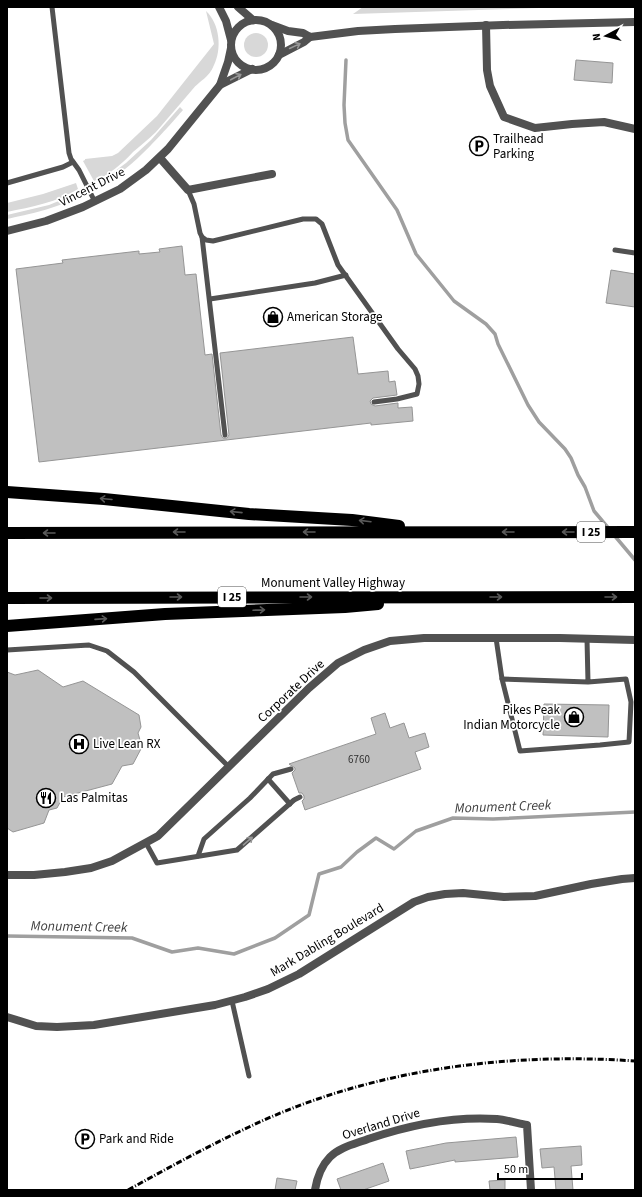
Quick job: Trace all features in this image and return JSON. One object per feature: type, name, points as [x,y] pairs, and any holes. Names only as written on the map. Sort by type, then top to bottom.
[{"type":"highway","points":[[7,492],[104,499],[249,514],[352,520],[446,532]]},
{"type":"highway","name":"I 25","points":[[7,533],[635,532]]},
{"type":"highway","points":[[7,626],[165,614],[345,607],[457,597]]},
{"type":"highway","name":"Monument Valley Highway","points":[[7,598],[635,597]]},
{"type":"street","points":[[219,7],[228,26],[233,54],[240,64],[252,69],[259,69],[271,65],[279,55],[293,46],[304,42],[310,37],[358,31],[486,25],[635,22]]},
{"type":"street","points":[[238,7],[253,20]]},
{"type":"street","points":[[231,45],[232,37],[238,27],[248,21],[253,20],[260,20],[288,31],[303,33],[310,37]]},
{"type":"street","points":[[272,25],[281,42],[279,55]]},
{"type":"street","points":[[486,25],[487,70],[490,86],[504,117],[536,128],[604,122],[635,129]]},
{"type":"street","name":"Vincent Drive","points":[[7,231],[59,217],[95,202],[135,179],[160,158],[197,115],[220,85],[231,45]]},
{"type":"street","name":"Vincent Drive","points":[[220,85],[252,69]]},
{"type":"street","points":[[160,158],[188,190],[272,174]]},
{"type":"street","name":"Corporate Drive","points":[[7,875],[34,875],[91,868],[112,861],[158,836],[309,688],[338,663],[364,650],[390,641],[417,639],[496,638],[634,640]]},
{"type":"street","name":"Mark Dabling Boulevard","points":[[7,1017],[36,1026],[57,1027],[94,1025],[215,1005],[268,989],[299,974],[414,902],[428,897],[464,893],[504,897],[535,896],[591,884],[635,878]]},
{"type":"street","name":"Overland Drive","points":[[315,1190],[316,1182],[323,1166],[331,1156],[343,1148],[389,1132],[428,1122],[465,1119],[497,1119],[527,1125],[530,1190]]},
{"type":"lane","points":[[52,7],[69,153],[95,202]]},
{"type":"lane","points":[[7,183],[63,168],[73,162]]},
{"type":"lane","points":[[188,190],[194,204],[202,238],[225,435]]},
{"type":"lane","points":[[202,238],[213,241],[296,220],[316,219],[322,224],[326,230],[338,265],[398,349],[415,369],[418,376],[419,384],[417,394],[403,398],[374,402]]},
{"type":"lane","points":[[615,250],[635,253]]},
{"type":"lane","points":[[210,299],[315,283],[346,275]]},
{"type":"lane","points":[[496,638],[502,679],[520,751],[628,742],[631,702],[626,678],[588,682],[502,679]]},
{"type":"lane","points":[[587,639],[588,682]]},
{"type":"lane","points":[[7,650],[89,645],[107,651],[134,672],[229,767]]},
{"type":"lane","points":[[198,856],[204,839],[250,798],[268,779],[274,774],[291,769]]},
{"type":"lane","points":[[268,779],[290,804]]},
{"type":"lane","points":[[146,843],[157,863],[237,850],[294,800],[300,797]]},
{"type":"lane","points":[[232,1001],[249,1076]]},
{"type":"shaded area","points":[[363,7],[570,7],[353,14]]},
{"type":"shaded area","points":[[206,11],[211,16],[217,30],[219,44],[217,59],[212,69],[153,135],[115,169],[94,181],[83,161],[85,159],[112,156],[118,153],[157,116],[214,44]]},
{"type":"shaded area","points":[[256,33],[264,37],[268,45],[264,53],[256,57],[248,53],[244,45],[248,37]]},
{"type":"shaded area","points":[[180,107],[183,110],[144,152],[119,174],[99,183],[126,163],[151,140]]},
{"type":"shaded area","points":[[76,183],[78,189],[70,194],[44,204],[7,212],[7,203],[43,194]]},
{"type":"shaded area","points":[[78,193],[73,198],[56,206],[35,213],[7,219],[7,215],[49,205]]},
{"type":"building","points":[[576,60],[613,63],[612,83],[574,80]]},
{"type":"building","points":[[182,246],[185,275],[196,274],[205,355],[212,354],[221,435],[223,438],[227,438],[229,435],[220,353],[353,337],[358,374],[388,371],[389,382],[395,381],[397,395],[373,398],[370,401],[371,404],[375,406],[398,403],[398,408],[412,407],[413,421],[371,425],[371,423],[39,462],[16,269],[63,263],[62,260],[139,251],[139,254],[160,252],[159,249]]},
{"type":"building","points":[[611,270],[635,274],[635,307],[606,303]]},
{"type":"building","points":[[38,670],[63,687],[83,681],[139,715],[141,727],[138,733],[142,747],[133,764],[122,766],[112,784],[63,797],[57,808],[49,810],[44,823],[13,832],[7,828],[7,672],[15,675]]},
{"type":"building","points":[[544,704],[609,705],[608,737],[543,735]]},
{"type":"building","points":[[385,713],[390,728],[404,723],[409,738],[425,733],[429,747],[415,752],[421,769],[305,810],[302,801],[304,796],[302,793],[299,793],[292,773],[295,768],[289,764],[376,734],[371,718]]},
{"type":"building","points":[[516,1137],[518,1157],[455,1162],[455,1160],[410,1169],[406,1151],[446,1143]]},
{"type":"building","points":[[581,1146],[582,1165],[571,1166],[573,1190],[556,1190],[554,1167],[542,1168],[540,1149]]},
{"type":"building","points":[[383,1163],[389,1181],[363,1190],[341,1190],[337,1179]]},
{"type":"building","points":[[277,1178],[297,1181],[295,1190],[275,1190]]},
{"type":"building","points":[[505,1180],[505,1190],[490,1190],[489,1181]]},
{"type":"waterway","points":[[346,60],[344,105],[348,140],[397,210],[416,254],[454,301],[486,324],[495,334],[498,344],[528,405],[539,422],[565,449],[571,458],[585,487],[594,511],[610,530]]},
{"type":"waterway","points":[[614,535],[635,560]]},
{"type":"waterway","name":"Monument Creek","points":[[7,936],[132,938],[172,952],[198,948],[234,954],[275,938],[309,915],[319,874],[341,867],[357,852],[376,838],[394,849],[416,831],[453,818],[493,819],[635,812]]},
{"type":"railway","points":[[128,1190],[173,1165],[249,1127],[294,1107],[341,1091],[438,1069],[487,1063],[586,1059],[635,1061]]},
{"type":"place","name":"Trailhead Parking","points":[[479,146]]},
{"type":"place","name":"American Storage","points":[[273,317]]},
{"type":"place","name":"Pikes Peak Indian Motorcycle","points":[[574,717]]},
{"type":"place","name":"Live Lean RX","points":[[79,744]]},
{"type":"place","name":"Las Palmitas","points":[[46,798]]},
{"type":"place","name":"Park and Ride","points":[[85,1139]]}]
